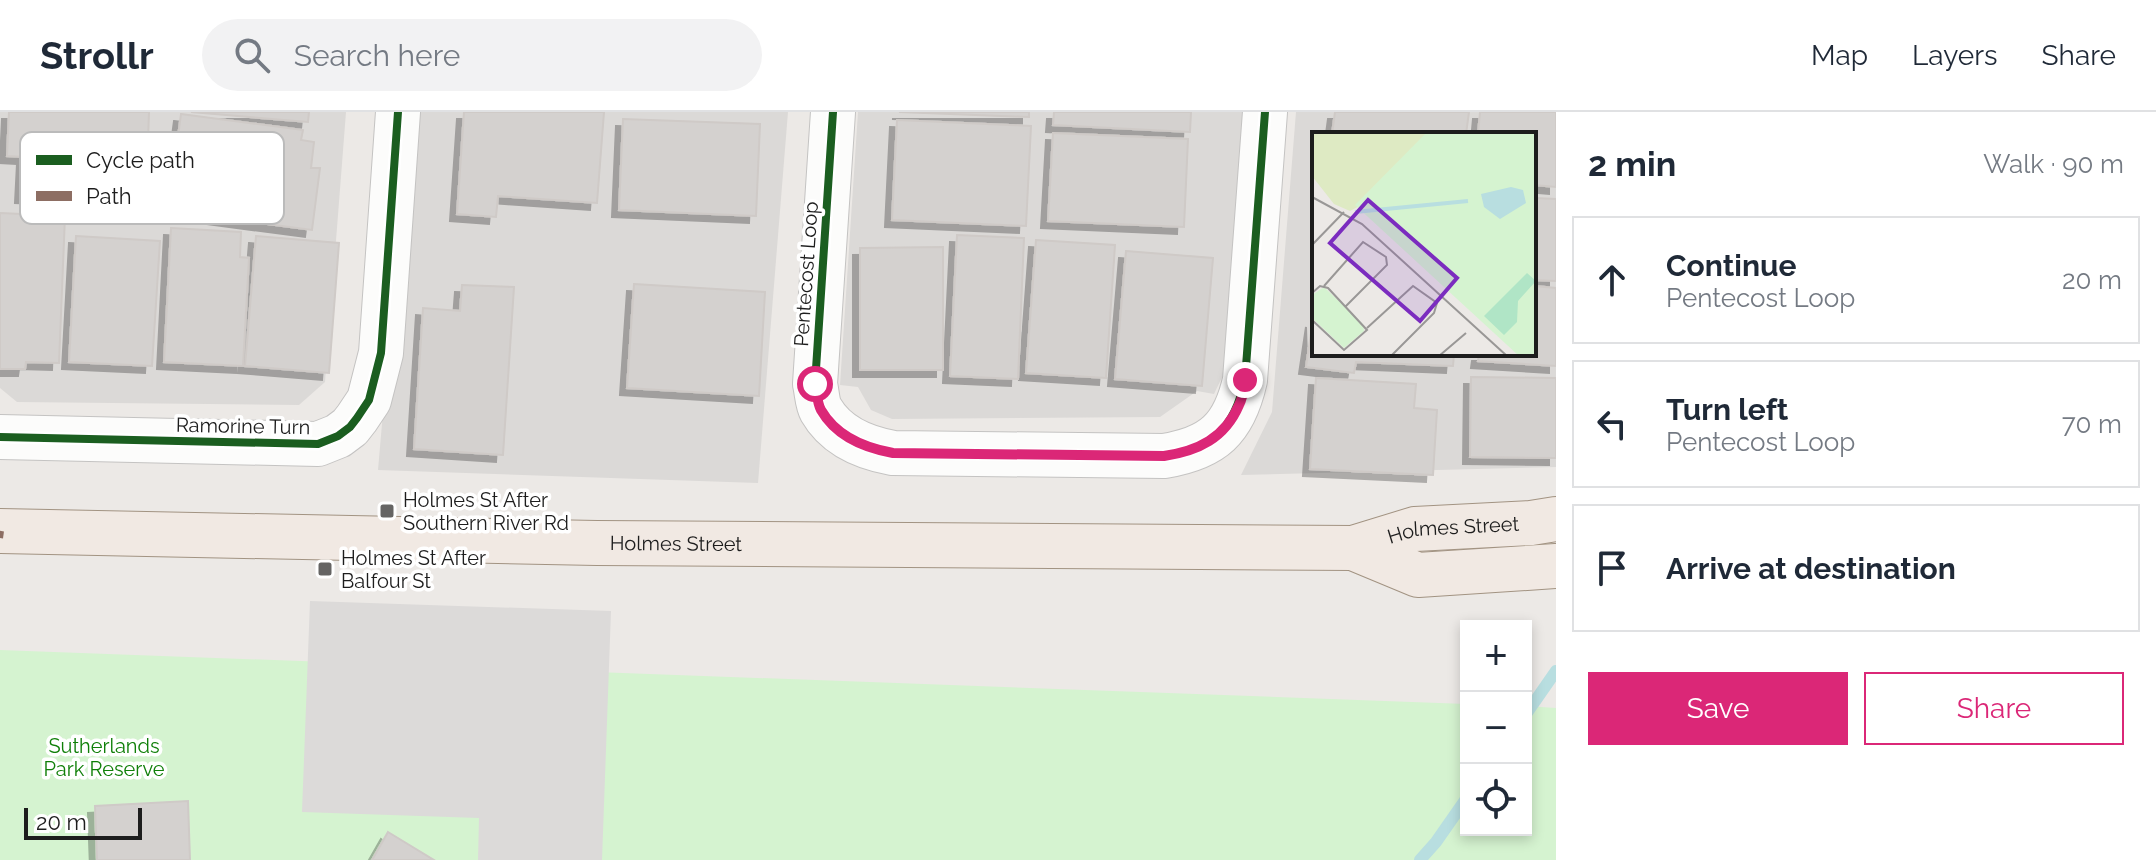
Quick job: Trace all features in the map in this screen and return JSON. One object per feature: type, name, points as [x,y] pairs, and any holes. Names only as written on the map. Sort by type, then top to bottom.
[{"type":"main road","name":"Holmes Street","points":[[0,531],[612,543],[1353,548],[1415,529],[1556,519]]},
{"type":"main road","name":"Holmes Street","points":[[1353,548],[1418,575],[1556,566]]},
{"type":"street","name":"Ramorine Turn","points":[[0,437],[318,444],[350,427],[369,400],[381,353],[398,112]]},
{"type":"street","name":"Pentecost Loop","points":[[833,112],[815,384],[820,408],[834,425],[851,440],[893,453],[1164,456],[1203,446],[1220,432],[1240,404],[1245,380],[1265,112]]},
{"type":"shaded area","points":[[0,112],[346,112],[325,382],[299,405],[17,402],[0,388]]},
{"type":"shaded area","points":[[409,112],[788,112],[758,483],[378,470]]},
{"type":"shaded area","points":[[858,112],[1244,112],[1224,373],[1214,394],[1197,391],[1160,417],[892,419],[871,410],[858,387],[840,385]]},
{"type":"shaded area","points":[[1296,112],[1556,112],[1556,467],[1241,475],[1272,412]]},
{"type":"shaded area","points":[[310,601],[611,611],[602,860],[478,860],[479,818],[302,812]]},
{"type":"green space","name":"Sutherlands Park Reserve","points":[[0,650],[1460,704],[1460,836],[1532,836],[1532,706],[1556,708],[1556,860],[0,860]]},
{"type":"building","points":[[9,112],[149,112],[148,132],[20,132],[20,157],[7,156]]},
{"type":"building","points":[[191,112],[309,112],[308,122]]},
{"type":"building","points":[[464,112],[604,112],[597,203],[498,196],[496,217],[457,214]]},
{"type":"building","points":[[899,112],[1029,112],[1029,117]]},
{"type":"building","points":[[1054,112],[1191,112],[1190,132],[1053,125]]},
{"type":"building","points":[[1335,112],[1469,112],[1466,132],[1332,132]]},
{"type":"building","points":[[1480,112],[1556,112],[1556,187],[1536,185],[1536,132],[1478,132]]},
{"type":"building","points":[[181,114],[303,130],[301,140],[314,142],[311,168],[320,168],[312,230],[267,224],[284,224],[284,132],[179,132]]},
{"type":"building","points":[[623,119],[760,124],[756,216],[619,210]]},
{"type":"building","points":[[897,120],[1031,126],[1026,226],[892,220]]},
{"type":"building","points":[[1053,133],[1188,139],[1184,227],[1048,221]]},
{"type":"building","points":[[1536,198],[1556,199],[1556,281],[1536,280]]},
{"type":"building","points":[[0,213],[20,214],[20,224],[65,224],[59,363],[26,362],[25,369],[0,369]]},
{"type":"building","points":[[171,228],[241,232],[240,257],[249,258],[243,366],[164,362]]},
{"type":"building","points":[[957,235],[1024,238],[1018,379],[950,376]]},
{"type":"building","points":[[76,236],[160,241],[152,366],[69,362]]},
{"type":"building","points":[[256,236],[339,243],[329,373],[245,366]]},
{"type":"building","points":[[1036,240],[1115,245],[1106,378],[1026,373]]},
{"type":"building","points":[[943,247],[943,370],[860,370],[860,248]]},
{"type":"building","points":[[1126,251],[1213,258],[1202,386],[1115,379]]},
{"type":"building","points":[[634,284],[765,292],[759,396],[627,388]]},
{"type":"building","points":[[462,285],[514,287],[503,455],[414,449],[423,308],[460,311]]},
{"type":"building","points":[[1536,286],[1556,288],[1556,366],[1478,361],[1479,356],[1536,356]]},
{"type":"building","points":[[1312,327],[1312,356],[1454,356],[1453,366],[1356,362],[1354,373],[1306,367]]},
{"type":"building","points":[[1471,377],[1556,378],[1556,458],[1470,457]]},
{"type":"building","points":[[1316,378],[1416,384],[1414,408],[1437,410],[1433,475],[1310,469]]},
{"type":"building","points":[[188,801],[190,860],[97,860],[95,806]]},
{"type":"building","points":[[388,832],[434,860],[372,860]]},
{"type":"waterway","points":[[1532,705],[1556,671]]},
{"type":"waterway","points":[[1420,860],[1460,808]]},
{"type":"marked path","points":[[0,538],[1,531]]},
{"type":"cycle path","points":[[0,437],[318,444],[350,427],[369,400],[381,353],[398,112]]},
{"type":"cycle path","points":[[833,112],[815,384],[820,407],[827,419],[843,434],[862,444],[893,453],[1164,456],[1196,448],[1219,433],[1235,411],[1245,380],[1265,112]]},
{"type":"place","name":"Holmes St After Southern River Rd","points":[[387,511]]},
{"type":"place","name":"Holmes St After Balfour St","points":[[325,569]]},
{"type":"route","points":[[815,384],[820,408],[834,425],[851,440],[872,449],[893,453],[1164,456],[1203,446],[1220,432],[1240,404],[1245,380]]}]
